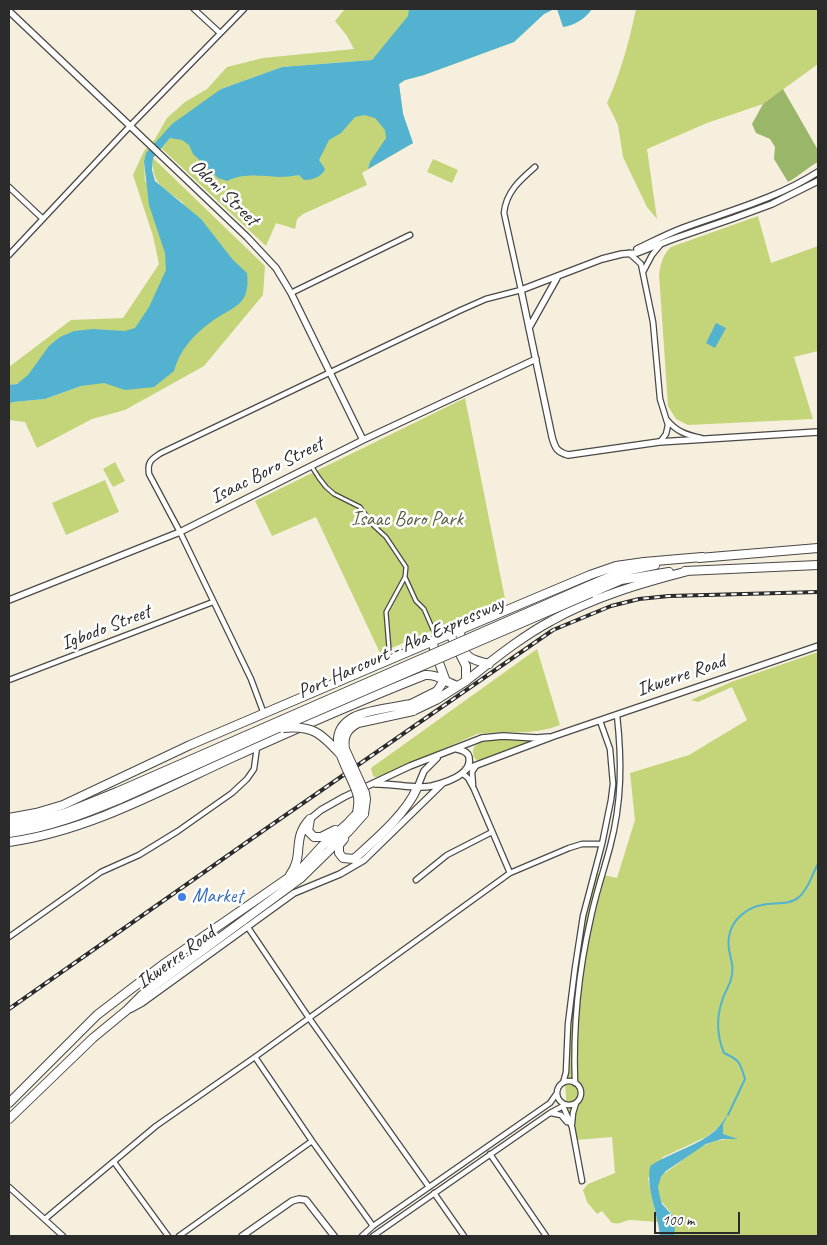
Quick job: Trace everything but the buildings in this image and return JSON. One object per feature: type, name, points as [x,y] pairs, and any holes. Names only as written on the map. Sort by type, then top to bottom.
[{"type":"main road","name":"Port Harcourt - Aba Expressway","points":[[9,826],[65,813],[118,796],[276,729],[590,589],[621,572],[702,557],[818,548]]},
{"type":"main road","points":[[9,818],[63,805],[190,745],[436,641],[461,628],[590,575],[616,566],[702,557]]},
{"type":"main road","name":"Port Harcourt - Aba Expressway","points":[[9,832],[63,821],[590,589],[643,575],[818,565]]},
{"type":"main road","points":[[127,1010],[142,995],[171,972],[300,878],[360,814],[366,799],[365,793],[345,749],[344,741],[346,733],[351,727],[358,723],[436,700],[552,620],[600,599],[653,580],[688,571]]},
{"type":"main road","points":[[461,628],[463,652],[473,660],[489,664]]},
{"type":"main road","points":[[450,634],[466,666],[466,681]]},
{"type":"main road","points":[[436,641],[434,649],[445,680]]},
{"type":"main road","points":[[9,842],[47,834],[112,813],[274,739],[425,675],[434,675],[450,684],[458,686]]},
{"type":"main road","points":[[360,814],[358,796],[340,754],[338,735],[353,718],[412,707],[437,691],[445,680]]},
{"type":"main road","points":[[264,714],[274,739]]},
{"type":"main road","points":[[276,729],[309,728],[328,740],[340,754]]},
{"type":"main road","points":[[348,827],[339,845],[339,853],[344,858],[354,859],[402,812],[412,799],[417,788]]},
{"type":"main road","points":[[310,819],[308,830],[314,837],[321,837],[348,827]]},
{"type":"main road","points":[[288,878],[297,862],[299,835],[303,826],[310,819]]},
{"type":"main road","name":"Ikwerre Road","points":[[9,1103],[97,1015],[165,963],[301,869],[322,846],[348,827]]},
{"type":"main road","points":[[192,957],[202,959]]},
{"type":"main road","points":[[165,963],[171,972]]},
{"type":"main road","name":"Ikwerre Road","points":[[9,1119],[94,1038],[127,1010]]},
{"type":"street","points":[[194,9],[220,33]]},
{"type":"street","points":[[9,255],[128,127],[244,9]]},
{"type":"street","name":"Odoni Street","points":[[9,11],[128,127],[148,143],[264,254],[282,277],[291,293],[363,440]]},
{"type":"street","points":[[535,167],[517,183],[505,204],[504,213],[552,438],[558,451],[568,455],[659,442],[818,432]]},
{"type":"street","points":[[264,714],[251,679],[180,532],[149,474],[148,466],[152,459],[330,372],[486,299],[521,290],[602,259],[629,253],[685,227],[760,202],[806,180],[818,172]]},
{"type":"street","points":[[629,253],[637,253],[772,204],[818,180]]},
{"type":"street","points":[[9,187],[43,218]]},
{"type":"street","points":[[291,293],[410,235]]},
{"type":"street","points":[[643,272],[661,243]]},
{"type":"street","points":[[629,253],[641,264],[653,322],[660,399],[668,430],[659,442]]},
{"type":"street","points":[[529,328],[552,284],[559,276]]},
{"type":"street","name":"Isaac Boro Street","points":[[9,600],[180,532],[363,440],[536,359]]},
{"type":"street","points":[[666,418],[680,432],[705,439]]},
{"type":"street","points":[[312,467],[326,487],[334,494],[360,507],[373,526],[386,538],[406,567],[405,577],[387,608],[389,649]]},
{"type":"street","points":[[405,577],[416,601],[424,609],[436,641]]},
{"type":"street","name":"Igbodo Street","points":[[9,680],[213,602]]},
{"type":"street","name":"Ikwerre Road","points":[[374,784],[389,783],[417,788],[443,783],[477,765],[554,736],[818,646]]},
{"type":"street","points":[[572,1127],[572,1114],[581,1092],[575,1082],[576,1024],[582,969],[590,918],[610,847],[619,802],[621,768],[617,715]]},
{"type":"street","points":[[362,1236],[373,1226],[550,1102],[563,1083],[566,1072],[568,1024],[575,968],[584,916],[609,816],[613,784],[610,749],[600,721]]},
{"type":"street","name":"Ikwerre Road","points":[[310,819],[321,810],[344,797],[410,766],[482,738],[492,736],[536,738],[554,736]]},
{"type":"street","points":[[9,937],[102,872],[140,855],[232,793],[247,780],[254,769],[257,747]]},
{"type":"street","points":[[455,749],[462,750],[469,756],[469,765],[464,771],[474,788],[510,873]]},
{"type":"street","points":[[417,788],[424,771],[443,754]]},
{"type":"street","points":[[474,788],[472,772],[477,765]]},
{"type":"street","name":"Ikwerre Road","points":[[127,1010],[142,1003],[294,893],[340,874],[364,860],[443,783]]},
{"type":"street","points":[[416,880],[447,855],[492,832]]},
{"type":"street","points":[[45,1219],[156,1126],[510,873],[568,848],[582,844],[602,844]]},
{"type":"street","points":[[247,926],[309,1018],[429,1187]]},
{"type":"street","points":[[255,1057],[373,1226]]},
{"type":"street","points":[[563,1083],[575,1082]]},
{"type":"street","points":[[557,1093],[564,1105],[572,1127],[582,1182]]},
{"type":"street","points":[[376,1236],[434,1193],[550,1113],[564,1105],[576,1103]]},
{"type":"street","points":[[550,1113],[561,1115],[572,1127]]},
{"type":"street","points":[[178,1236],[312,1141]]},
{"type":"street","points":[[490,1154],[546,1236]]},
{"type":"street","points":[[114,1162],[168,1236]]},
{"type":"street","points":[[9,1187],[63,1236]]},
{"type":"street","points":[[434,1193],[464,1236]]},
{"type":"street","points":[[242,1236],[292,1201],[298,1199],[306,1200],[334,1236]]},
{"type":"green space","points":[[345,9],[435,9],[372,60],[282,67],[221,89],[144,162],[145,181],[177,217],[159,338],[9,386],[9,367],[71,320],[123,318],[159,264],[153,236],[133,175],[144,151],[155,139],[167,118],[185,102],[207,89],[227,67],[263,58],[354,49],[347,36],[335,21]]},
{"type":"green space","points":[[554,9],[544,14],[514,42],[424,75],[405,80],[399,84],[403,114],[413,143],[362,173],[367,185],[303,214],[297,219],[295,229],[276,223],[266,246],[161,148],[170,138],[354,77],[464,17]]},
{"type":"green space","points":[[636,9],[818,9],[818,64],[763,104],[707,123],[647,149],[657,219],[647,207],[623,157],[618,125],[607,103],[624,57]]},
{"type":"green space","points":[[783,89],[818,150],[818,162],[788,182],[774,159],[775,147],[770,139],[756,133],[752,124],[763,104]]},
{"type":"green space","points":[[153,158],[265,266],[263,295],[204,366],[125,410],[92,419],[37,448],[25,422],[9,420],[9,404],[45,399],[152,356],[183,203],[160,185],[154,174]]},
{"type":"green space","points":[[433,159],[458,170],[452,183],[427,172]]},
{"type":"green space","points":[[758,216],[771,263],[818,246],[818,351],[794,357],[813,419],[688,425],[676,419],[668,406],[659,274],[664,256],[671,247]]},
{"type":"green space","name":"Isaac Boro Park","points":[[465,398],[505,599],[380,653],[316,517],[272,536],[255,501]]},
{"type":"green space","points":[[115,462],[125,481],[113,487],[103,469]]},
{"type":"green space","points":[[105,480],[119,512],[66,535],[52,503]]},
{"type":"green space","points":[[537,649],[560,725],[529,732],[477,734],[378,778],[373,776],[371,768]]},
{"type":"green space","points":[[818,652],[818,1236],[674,1236],[673,1217],[659,1197],[659,1182],[666,1172],[699,1148],[719,1140],[736,1139],[723,1134],[723,1125],[726,1117],[717,1129],[706,1137],[663,1157],[648,1178],[655,1213],[659,1222],[631,1220],[612,1223],[602,1211],[597,1214],[587,1202],[583,1190],[588,1184],[615,1173],[612,1137],[576,1140],[566,1099],[565,1078],[570,1008],[583,915],[595,873],[617,878],[635,820],[630,773],[689,755],[747,720],[732,687],[698,702],[691,700],[731,682]]},
{"type":"green space","points":[[498,739],[529,742],[480,761],[475,759],[473,753],[476,745],[483,741]]},
{"type":"water","points":[[409,9],[554,9],[544,14],[514,42],[424,75],[405,80],[399,84],[403,114],[413,143],[368,169],[370,162],[386,138],[385,130],[375,118],[364,115],[355,117],[341,133],[329,140],[319,160],[325,169],[324,172],[316,178],[307,180],[304,180],[299,175],[240,177],[227,181],[218,178],[193,154],[189,145],[182,140],[170,138],[153,158],[152,170],[155,181],[201,219],[233,260],[247,273],[246,293],[243,299],[199,332],[183,350],[174,371],[154,387],[125,390],[104,383],[81,386],[45,399],[9,404],[9,385],[17,384],[28,375],[49,346],[60,337],[74,331],[93,329],[125,331],[135,328],[149,307],[166,270],[165,253],[149,205],[144,162],[146,153],[172,124],[221,89],[282,67],[372,60],[408,16]]},
{"type":"water","points":[[557,9],[592,9],[579,21],[563,27]]},
{"type":"water","points":[[716,323],[726,328],[715,348],[706,343]]},
{"type":"water","points":[[728,1114],[723,1125],[723,1134],[738,1139],[722,1139],[706,1144],[666,1171],[661,1177],[658,1187],[660,1197],[662,1204],[673,1216],[675,1228],[674,1236],[660,1236],[651,1193],[650,1166],[709,1136],[718,1128]]},
{"type":"waterway","points":[[728,1115],[745,1079],[739,1063],[724,1053],[718,1027],[720,1008],[732,972],[728,942],[729,935],[734,923],[744,913],[753,908],[767,904],[791,902],[799,897],[808,886],[818,864]]},
{"type":"railway","points":[[9,1009],[553,630],[611,606],[639,599],[669,596],[818,592]]},
{"type":"place","name":"Market","points":[[182,897]]}]
